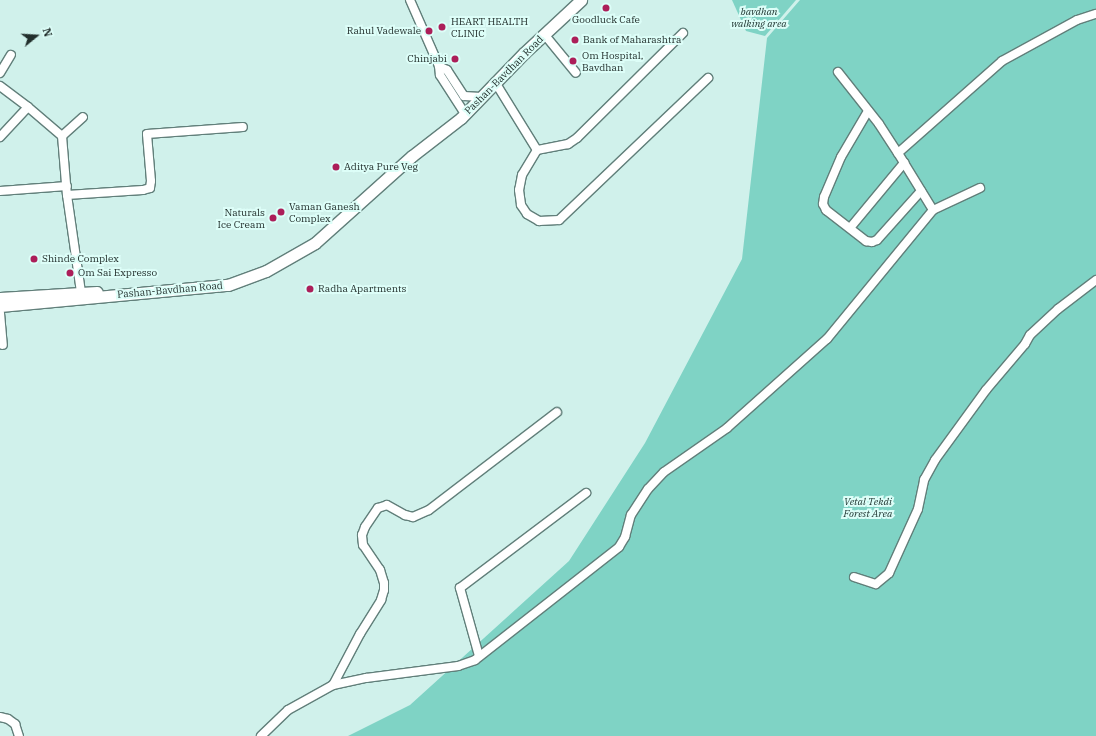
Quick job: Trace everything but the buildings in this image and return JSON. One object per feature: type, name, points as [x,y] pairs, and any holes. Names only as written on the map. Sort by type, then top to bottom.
[{"type":"main road","name":"Pashan-Bavdhan Road","points":[[0,306],[98,298],[111,295],[228,286],[266,271],[315,243],[412,156],[465,114],[544,34],[581,0]]},
{"type":"main road","name":"Pashan-Bavdhan Road","points":[[0,298],[81,292],[101,292],[111,295]]},
{"type":"street","points":[[410,0],[439,66],[440,75],[465,114]]},
{"type":"street","points":[[898,153],[1002,61],[1077,20],[1096,14]]},
{"type":"street","points":[[683,33],[577,138],[568,144],[537,150],[522,175],[519,190],[521,205],[527,214],[539,221],[559,220],[708,78]]},
{"type":"street","points":[[544,34],[576,73]]},
{"type":"street","points":[[0,73],[11,55]]},
{"type":"street","points":[[439,66],[447,70],[464,96],[481,97]]},
{"type":"street","points":[[838,72],[898,153],[932,210]]},
{"type":"street","points":[[496,82],[537,150]]},
{"type":"street","points":[[0,86],[28,107],[62,136],[67,195],[81,292]]},
{"type":"street","points":[[0,137],[28,107]]},
{"type":"street","points":[[868,111],[841,157],[823,201],[826,210],[866,241],[872,242],[877,240],[921,191]]},
{"type":"street","points":[[62,136],[83,118]]},
{"type":"street","points":[[67,195],[143,190],[150,188],[151,181],[147,134],[243,127]]},
{"type":"street","points":[[850,228],[904,163]]},
{"type":"street","points":[[0,191],[67,186]]},
{"type":"street","points":[[261,736],[288,710],[333,685],[366,678],[458,666],[466,664],[479,656],[619,547],[625,537],[631,515],[648,489],[658,478],[681,459],[727,428],[827,339],[932,210],[980,188]]},
{"type":"street","points":[[854,577],[876,584],[890,573],[918,509],[924,480],[935,460],[986,390],[1025,344],[1030,335],[1058,309],[1096,280]]},
{"type":"street","points":[[0,313],[3,345]]},
{"type":"street","points":[[333,685],[381,600],[384,590],[382,576],[365,550],[363,540],[365,527],[378,508],[387,506],[405,515],[413,517],[429,510],[557,412]]},
{"type":"street","points":[[479,656],[460,588],[586,493]]},
{"type":"street","points":[[0,717],[8,719],[14,724],[19,736]]},
{"type":"green space","name":"bavdhan walking area","points":[[732,0],[796,0],[765,36],[746,31]]},
{"type":"green space","name":"Vetal Tekdi Forest Area","points":[[800,0],[1096,0],[1096,736],[348,736],[410,705],[569,561],[645,443],[742,259],[767,38]]},
{"type":"place","name":"Goodluck Cafe","points":[[606,8]]},
{"type":"place","name":"HEART HEALTH CLINIC","points":[[442,27]]},
{"type":"place","name":"Rahul Vadewale","points":[[429,31]]},
{"type":"place","name":"Bank of Maharashtra","points":[[575,40]]},
{"type":"place","name":"Chinjabi","points":[[455,59]]},
{"type":"place","name":"Om Hospital, Bavdhan","points":[[573,61]]},
{"type":"place","name":"Aditya Pure Veg","points":[[336,167]]},
{"type":"place","name":"Vaman Ganesh Complex","points":[[281,212]]},
{"type":"place","name":"Naturals Ice Cream","points":[[273,218]]},
{"type":"place","name":"Shinde Complex","points":[[34,259]]},
{"type":"place","name":"Om Sai Expresso","points":[[70,273]]},
{"type":"place","name":"Radha Apartments","points":[[310,289]]}]
